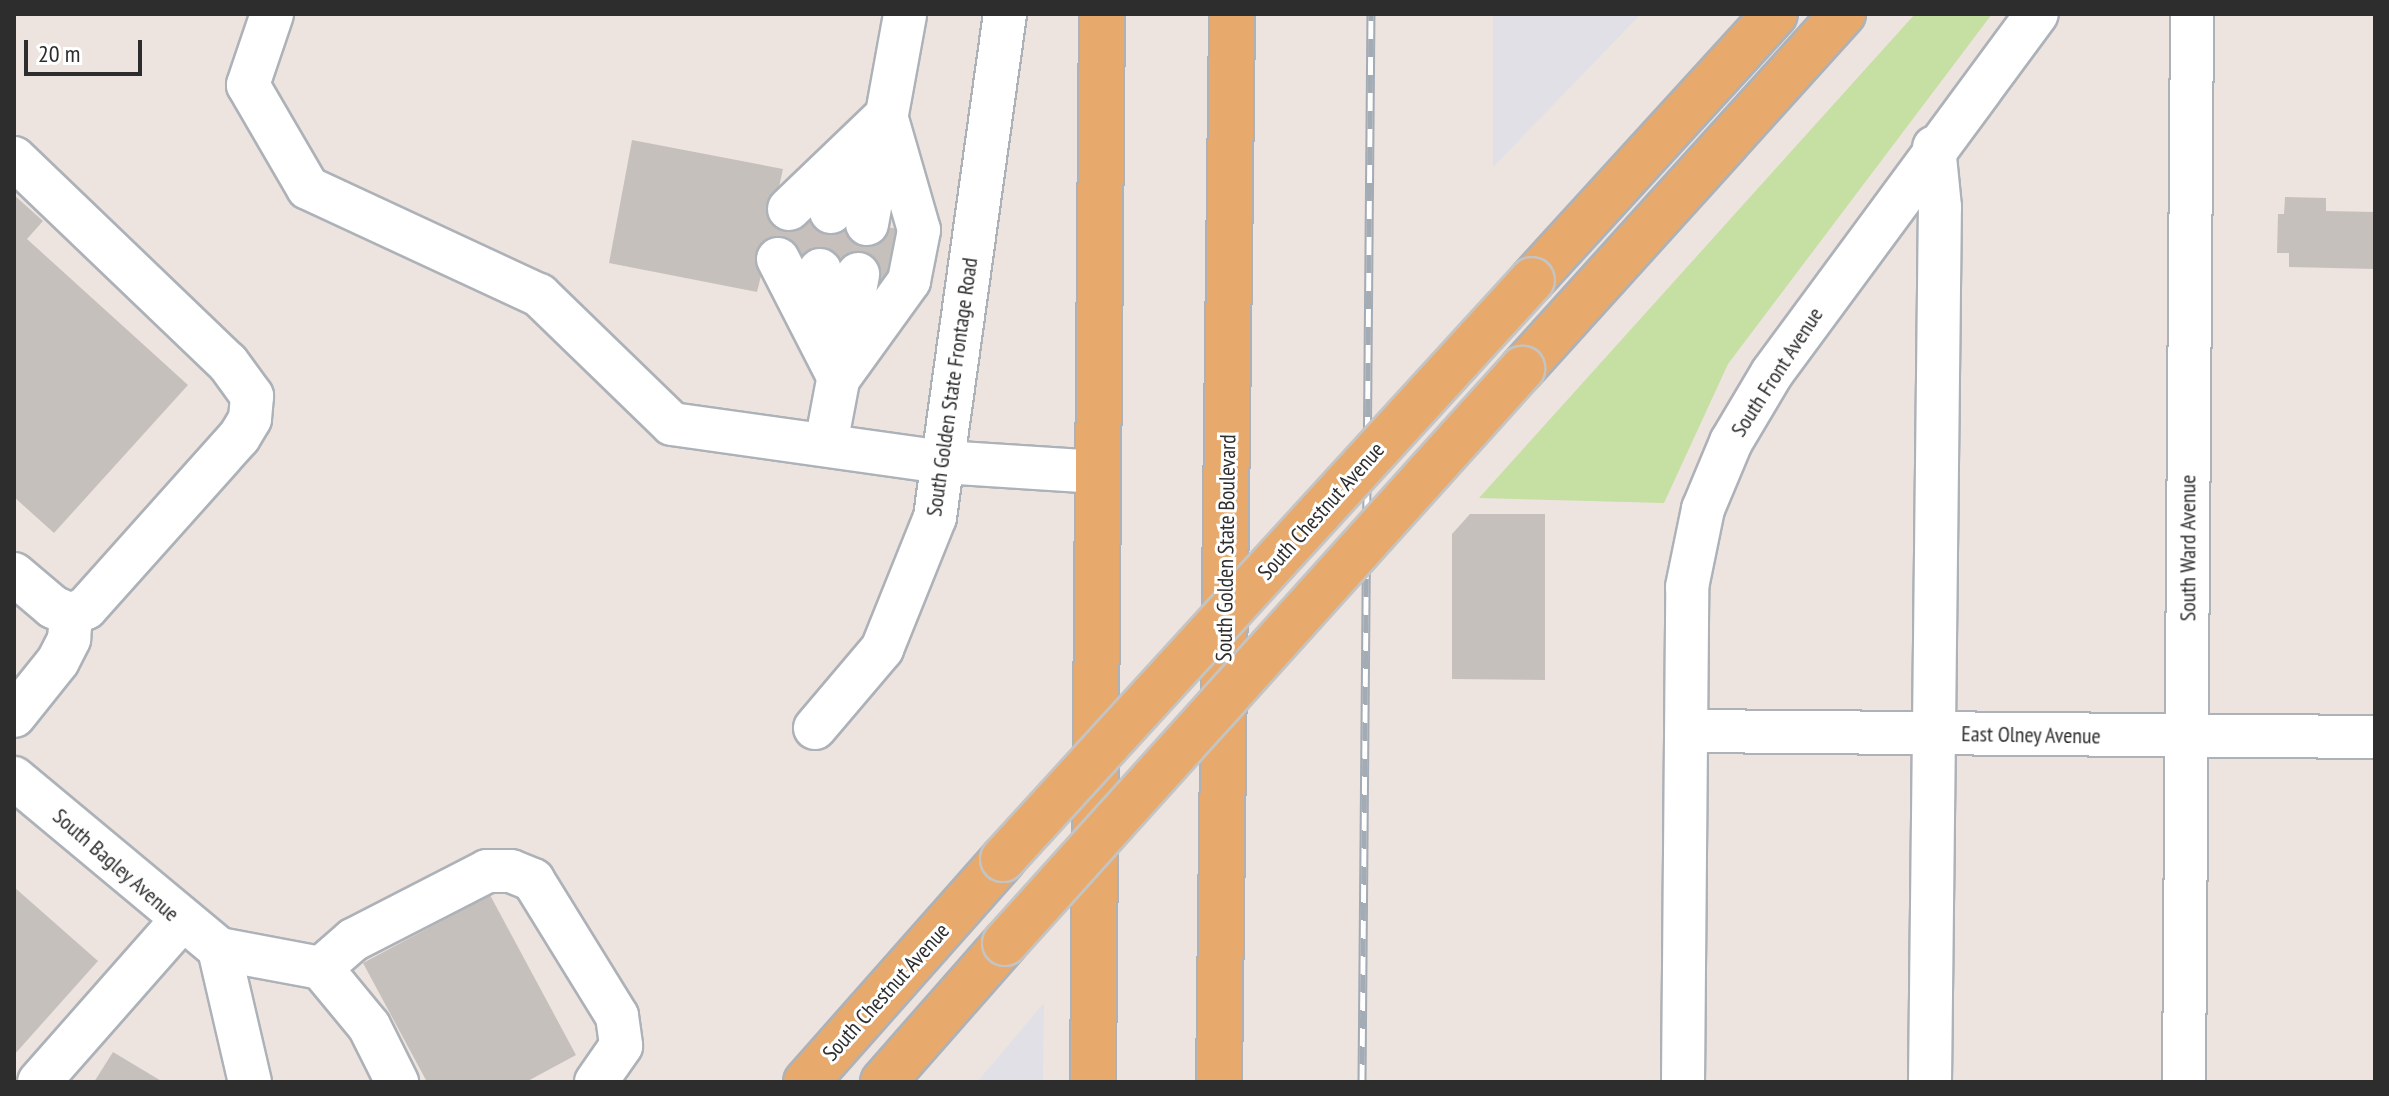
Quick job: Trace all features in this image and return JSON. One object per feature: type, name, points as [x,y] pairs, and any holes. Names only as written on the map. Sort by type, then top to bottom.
[{"type":"main road","points":[[1093,1082],[1102,14]]},
{"type":"main road","name":"South Golden State Boulevard","points":[[1219,1082],[1232,14]]},
{"type":"main road","name":"South Chestnut Avenue","points":[[806,1082],[1003,859],[1775,14]]},
{"type":"main road","points":[[883,1082],[1843,14]]},
{"type":"street","points":[[272,14],[248,85],[308,188],[539,295],[672,424],[943,462],[1098,472]]},
{"type":"street","points":[[849,218],[886,116],[905,14]]},
{"type":"street","name":"South Golden State Frontage Road","points":[[815,728],[882,649],[935,517],[1005,14]]},
{"type":"street","name":"South Front Avenue","points":[[1683,1082],[1687,587],[1703,509],[1731,442],[1772,373],[1934,147],[2037,14]]},
{"type":"street","name":"South Ward Avenue","points":[[2184,1082],[2192,14]]},
{"type":"street","points":[[839,378],[909,281],[919,230],[886,116]]},
{"type":"street","points":[[789,209],[886,116]]},
{"type":"street","points":[[1930,1082],[1940,207],[1934,147]]},
{"type":"street","points":[[14,158],[228,363],[252,396],[250,419],[239,437],[102,594],[71,615]]},
{"type":"street","points":[[778,259],[839,378]]},
{"type":"street","points":[[826,444],[839,378],[839,272]]},
{"type":"street","points":[[14,574],[53,607],[71,615]]},
{"type":"street","points":[[14,716],[58,661],[69,639],[71,615]]},
{"type":"street","name":"East Olney Avenue","points":[[1687,731],[2375,737]]},
{"type":"street","name":"South Bagley Avenue","points":[[21,798],[219,949]]},
{"type":"street","points":[[321,968],[353,940],[487,871],[511,871],[533,880],[617,1016],[621,1046],[596,1082]]},
{"type":"street","points":[[39,1082],[181,921]]},
{"type":"street","points":[[250,1082],[219,949],[321,968],[369,1026],[397,1082]]},
{"type":"shaded area","points":[[1493,14],[1641,14],[1493,167]]},
{"type":"shaded area","points":[[1044,1003],[1043,1082],[977,1082]]},
{"type":"green space","points":[[1915,14],[1992,14],[1728,364],[1664,503],[1479,498]]},
{"type":"building","points":[[632,140],[783,169],[775,205],[908,231],[898,284],[765,259],[757,292],[609,263]]},
{"type":"building","points":[[14,195],[43,221],[27,239],[188,385],[54,533],[14,497]]},
{"type":"building","points":[[2285,197],[2326,198],[2326,211],[2375,212],[2375,269],[2289,267],[2289,253],[2277,253],[2278,214],[2284,214]]},
{"type":"building","points":[[1470,514],[1545,514],[1545,680],[1452,679],[1452,534]]},
{"type":"building","points":[[14,887],[98,961],[14,1055]]},
{"type":"building","points":[[490,895],[576,1055],[526,1082],[427,1082],[363,963]]},
{"type":"building","points":[[113,1052],[163,1082],[94,1082]]},
{"type":"tunnel","points":[[820,270],[831,212]]},
{"type":"railway","points":[[1362,1082],[1371,14]]}]
